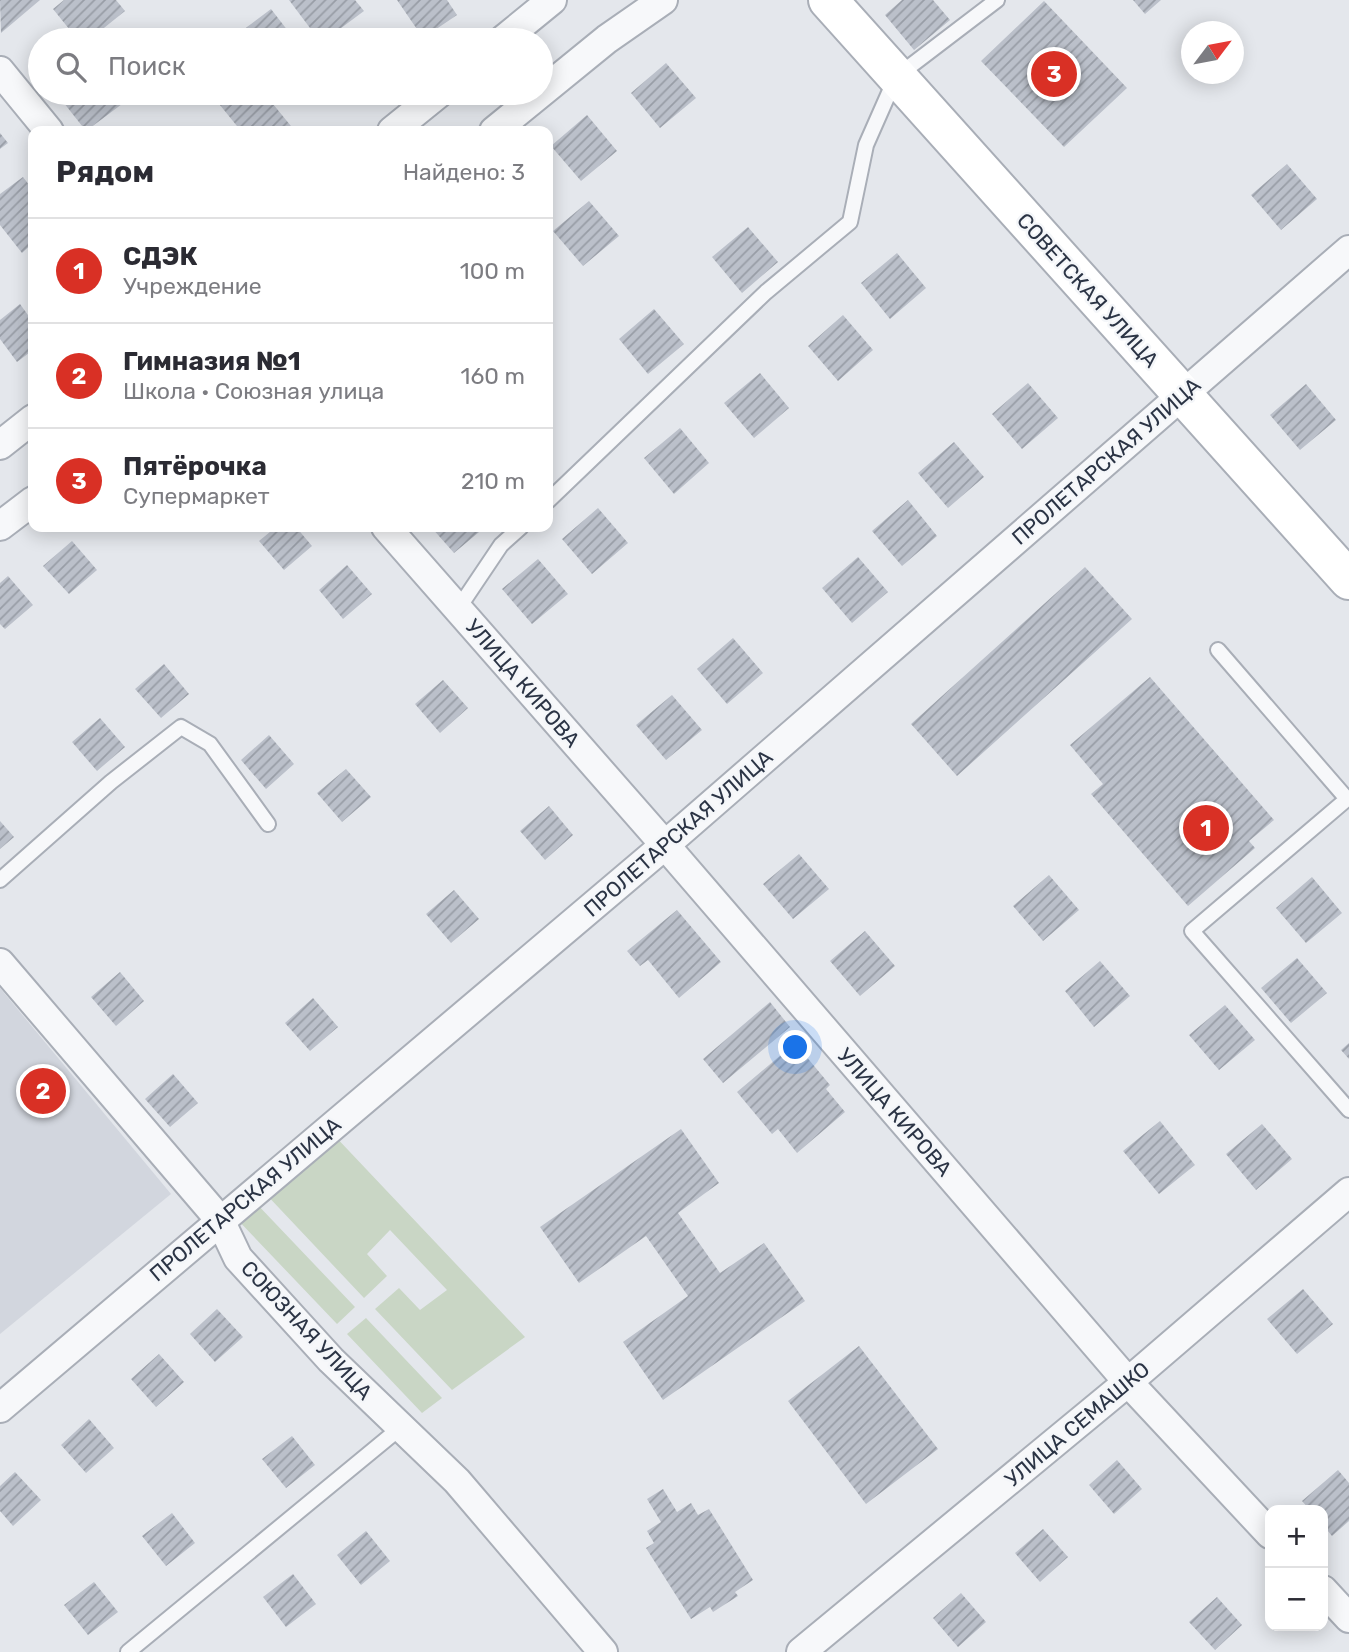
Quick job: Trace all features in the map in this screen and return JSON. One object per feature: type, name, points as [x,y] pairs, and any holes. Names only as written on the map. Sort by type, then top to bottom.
[{"type":"street","points":[[518,28],[552,0]]},
{"type":"street","points":[[553,83],[607,39],[663,0]]},
{"type":"street","name":"СОВЕТСКАЯ УЛИЦА","points":[[828,0],[1349,580]]},
{"type":"street","points":[[0,72],[46,126]]},
{"type":"street","points":[[397,126],[424,105]]},
{"type":"street","points":[[500,126],[526,105]]},
{"type":"street","name":"ПРОЛЕТАРСКАЯ УЛИЦА","points":[[0,1408],[665,845],[1349,250]]},
{"type":"street","points":[[0,445],[28,423]]},
{"type":"street","points":[[0,526],[28,505]]},
{"type":"street","name":"УЛИЦА КИРОВА","points":[[390,532],[665,845],[1128,1382],[1265,1529]]},
{"type":"street","name":"СОЮЗНАЯ УЛИЦА","points":[[0,962],[220,1220],[238,1258],[331,1360],[457,1481],[603,1652]]},
{"type":"street","name":"УЛИЦА СЕМАШКО","points":[[801,1652],[1128,1382],[1349,1192]]},
{"type":"street","points":[[1328,1595],[1349,1618]]},
{"type":"lane","points":[[553,496],[766,292],[849,222],[866,145],[896,77],[996,0]]},
{"type":"lane","points":[[458,608],[501,545],[515,532]]},
{"type":"lane","points":[[1218,650],[1345,788],[1347,799],[1192,931],[1349,1110]]},
{"type":"lane","points":[[0,880],[111,782],[181,727],[210,744],[268,824]]},
{"type":"lane","points":[[128,1652],[400,1428]]},
{"type":"shaded area","points":[[0,988],[171,1194],[0,1334]]},
{"type":"green space","points":[[332,1133],[525,1337],[452,1390],[375,1309],[399,1288],[420,1310],[447,1290],[390,1230],[367,1254],[387,1276],[364,1298],[263,1191]]},
{"type":"green space","points":[[253,1200],[355,1307],[337,1324],[234,1216]]},
{"type":"green space","points":[[366,1318],[442,1398],[422,1413],[347,1334]]},
{"type":"building","points":[[0,0],[40,0],[1,33]]},
{"type":"building","points":[[64,0],[116,0],[125,11],[104,28],[68,28],[53,9]]},
{"type":"building","points":[[289,0],[355,0],[364,11],[341,28],[310,28]]},
{"type":"building","points":[[397,0],[447,0],[457,15],[438,28],[416,28]]},
{"type":"building","points":[[902,0],[933,0],[950,20],[914,50],[885,15]]},
{"type":"building","points":[[1133,0],[1161,0],[1145,14]]},
{"type":"building","points":[[1044,1],[1127,88],[1064,147],[981,61]]},
{"type":"building","points":[[271,9],[286,28],[246,28]]},
{"type":"building","points":[[666,63],[696,98],[660,128],[631,93]]},
{"type":"building","points":[[65,105],[121,105],[93,126],[82,126]]},
{"type":"building","points":[[220,105],[274,105],[291,126],[237,126]]},
{"type":"building","points":[[587,115],[617,151],[581,181],[553,148],[553,144]]},
{"type":"building","points":[[0,133],[8,143],[0,149]]},
{"type":"building","points":[[1287,164],[1317,199],[1281,230],[1251,195]]},
{"type":"building","points":[[23,177],[28,184],[28,248],[22,253],[0,225],[0,194]]},
{"type":"building","points":[[589,201],[619,236],[583,266],[553,231]]},
{"type":"building","points":[[748,227],[778,262],[742,293],[712,257]]},
{"type":"building","points":[[897,253],[926,288],[890,319],[861,283]]},
{"type":"building","points":[[20,304],[28,315],[28,354],[17,362],[0,339],[0,320]]},
{"type":"building","points":[[654,309],[684,344],[648,374],[619,339]]},
{"type":"building","points":[[843,315],[873,350],[838,381],[808,346]]},
{"type":"building","points":[[760,373],[789,408],[754,438],[724,403]]},
{"type":"building","points":[[1028,383],[1058,418],[1022,449],[992,414]]},
{"type":"building","points":[[1306,384],[1336,420],[1300,450],[1270,415]]},
{"type":"building","points":[[680,428],[709,463],[674,494],[644,458]]},
{"type":"building","points":[[954,442],[984,477],[948,508],[918,473]]},
{"type":"building","points":[[908,500],[937,536],[902,566],[872,531]]},
{"type":"building","points":[[598,508],[628,543],[592,574],[562,539]]},
{"type":"building","points":[[270,532],[300,532],[312,546],[284,570],[259,541]]},
{"type":"building","points":[[435,532],[479,532],[454,553]]},
{"type":"building","points":[[72,541],[97,570],[69,594],[43,566]]},
{"type":"building","points":[[858,557],[888,592],[852,623],[822,588]]},
{"type":"building","points":[[538,559],[568,594],[532,624],[502,589]]},
{"type":"building","points":[[347,565],[372,594],[343,619],[319,590]]},
{"type":"building","points":[[1085,567],[1132,619],[957,776],[911,724]]},
{"type":"building","points":[[8,576],[33,605],[5,629],[0,624],[0,583]]},
{"type":"building","points":[[733,638],[763,673],[727,704],[697,669]]},
{"type":"building","points":[[164,664],[189,694],[161,718],[135,689]]},
{"type":"building","points":[[1150,677],[1274,820],[1249,841],[1255,848],[1188,906],[1091,794],[1103,784],[1070,745]]},
{"type":"building","points":[[443,680],[468,708],[440,733],[415,704]]},
{"type":"building","points":[[672,695],[702,730],[666,760],[636,725]]},
{"type":"building","points":[[100,718],[125,747],[97,771],[72,742]]},
{"type":"building","points":[[269,735],[294,764],[266,789],[241,760]]},
{"type":"building","points":[[346,769],[371,797],[342,822],[317,793]]},
{"type":"building","points":[[549,806],[573,835],[545,860],[520,831]]},
{"type":"building","points":[[0,821],[14,837],[0,849]]},
{"type":"building","points":[[799,854],[829,889],[793,919],[763,884]]},
{"type":"building","points":[[1049,875],[1079,910],[1043,941],[1013,906]]},
{"type":"building","points":[[1312,877],[1342,913],[1306,943],[1276,908]]},
{"type":"building","points":[[454,890],[479,919],[451,943],[426,914]]},
{"type":"building","points":[[677,910],[721,962],[679,998],[648,960],[640,966],[627,951]]},
{"type":"building","points":[[865,931],[895,966],[860,996],[830,961]]},
{"type":"building","points":[[1297,958],[1327,993],[1291,1023],[1261,988]]},
{"type":"building","points":[[1100,961],[1130,996],[1094,1027],[1065,991]]},
{"type":"building","points":[[120,972],[144,1001],[116,1026],[91,997]]},
{"type":"building","points":[[313,998],[338,1027],[310,1051],[285,1023]]},
{"type":"building","points":[[770,1002],[790,1027],[723,1083],[703,1059]]},
{"type":"building","points":[[1225,1005],[1255,1040],[1219,1070],[1189,1035]]},
{"type":"building","points":[[795,1043],[830,1085],[826,1089],[845,1112],[797,1153],[778,1129],[772,1134],[737,1092]]},
{"type":"building","points":[[1349,1043],[1349,1059],[1341,1050]]},
{"type":"building","points":[[173,1074],[198,1103],[170,1127],[145,1099]]},
{"type":"building","points":[[1160,1121],[1195,1165],[1159,1194],[1123,1151]]},
{"type":"building","points":[[1262,1124],[1292,1159],[1256,1190],[1226,1154]]},
{"type":"building","points":[[681,1129],[719,1183],[678,1213],[720,1273],[764,1243],[805,1301],[663,1400],[623,1342],[688,1296],[646,1236],[579,1283],[540,1227]]},
{"type":"building","points":[[1303,1289],[1333,1324],[1297,1354],[1267,1319]]},
{"type":"building","points":[[217,1309],[243,1337],[215,1362],[190,1334]]},
{"type":"building","points":[[859,1346],[938,1449],[866,1504],[788,1401]]},
{"type":"building","points":[[159,1354],[184,1382],[156,1407],[131,1379]]},
{"type":"building","points":[[89,1419],[114,1448],[86,1473],[61,1445]]},
{"type":"building","points":[[292,1436],[315,1465],[286,1488],[262,1459]]},
{"type":"building","points":[[1117,1460],[1142,1489],[1114,1514],[1089,1485]]},
{"type":"building","points":[[1338,1470],[1349,1483],[1349,1521],[1332,1536],[1328,1531],[1328,1505],[1306,1505],[1302,1501]]},
{"type":"building","points":[[15,1472],[41,1500],[13,1526],[0,1511],[0,1486]]},
{"type":"building","points":[[663,1489],[677,1512],[691,1503],[698,1515],[709,1509],[753,1580],[735,1592],[738,1596],[713,1612],[710,1607],[691,1619],[646,1548],[654,1543],[647,1531],[661,1522],[647,1499]]},
{"type":"building","points":[[172,1513],[195,1543],[166,1566],[142,1536]]},
{"type":"building","points":[[1043,1529],[1068,1557],[1040,1582],[1015,1553]]},
{"type":"building","points":[[366,1531],[390,1561],[361,1585],[337,1555]]},
{"type":"building","points":[[293,1574],[316,1604],[286,1627],[263,1597]]},
{"type":"building","points":[[94,1582],[118,1612],[88,1635],[64,1605]]},
{"type":"building","points":[[961,1593],[986,1622],[958,1647],[933,1618]]},
{"type":"building","points":[[1217,1597],[1242,1625],[1215,1650],[1189,1622]]},
{"type":"place","name":"Пятёрочка","points":[[1054,74]]},
{"type":"place","name":"СДЭК","points":[[1206,828]]},
{"type":"place","name":"Гимназия №1","points":[[43,1091]]}]
